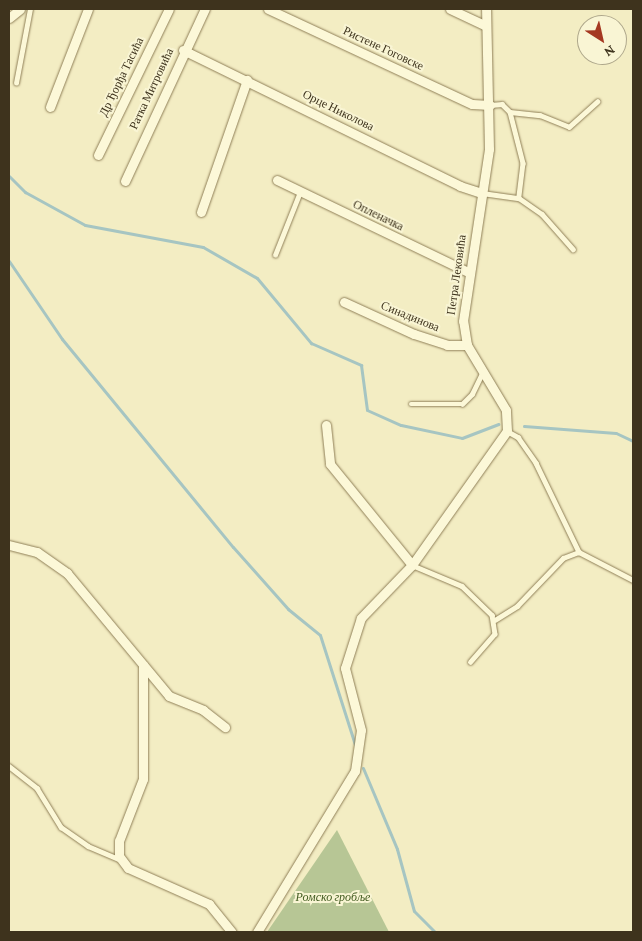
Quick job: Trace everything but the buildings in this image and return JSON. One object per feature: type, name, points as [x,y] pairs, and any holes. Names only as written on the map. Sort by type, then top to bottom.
[{"type":"street","points":[[50,107],[88,9]]},
{"type":"street","name":"Др Ђорђа Тасића","points":[[98,155],[169,9]]},
{"type":"street","name":"Ратка Митровића","points":[[126,181],[183,50],[205,9]]},
{"type":"street","name":"Ристене Гоговске","points":[[268,9],[472,104],[490,105]]},
{"type":"street","points":[[450,9],[484,25]]},
{"type":"street","name":"Петра Лековића","points":[[486,9],[484,25],[490,105],[482,193],[468,272],[463,320],[467,345],[506,410],[507,431]]},
{"type":"street","name":"Орце Николова","points":[[183,50],[248,80],[460,186],[482,193]]},
{"type":"street","points":[[202,212],[248,80]]},
{"type":"street","name":"Опленачка","points":[[277,180],[468,272]]},
{"type":"street","name":"Синадинова","points":[[344,302],[414,334],[447,345],[467,345]]},
{"type":"street","points":[[326,425],[330,464],[412,565]]},
{"type":"street","points":[[257,932],[306,845],[350,780],[359,755],[358,708],[345,668],[354,633],[368,609],[412,565],[507,431]]},
{"type":"street","points":[[9,545],[37,552],[67,573],[174,700],[203,710],[225,727]]},
{"type":"street","points":[[143,665],[143,779],[118,845],[121,860],[209,904],[232,932]]},
{"type":"lane","points":[[16,83],[30,9]]},
{"type":"lane","points":[[510,112],[540,115],[569,127],[596,102]]},
{"type":"lane","points":[[490,105],[502,104],[510,112],[523,163],[520,198]]},
{"type":"lane","points":[[275,255],[300,192]]},
{"type":"lane","points":[[482,193],[520,198],[542,214],[573,249]]},
{"type":"lane","points":[[411,404],[462,404],[472,394],[482,371]]},
{"type":"lane","points":[[507,431],[518,437],[536,462],[579,552],[633,580]]},
{"type":"lane","points":[[472,662],[492,641],[495,620],[517,606],[563,558],[579,552]]},
{"type":"lane","points":[[412,565],[462,586],[495,620]]},
{"type":"lane","points":[[9,766],[37,788],[65,830],[121,860]]},
{"type":"green space","name":"Ромско гробље","points":[[337,830],[389,932],[267,932]]},
{"type":"waterway","points":[[9,176],[25,192],[85,225],[203,247],[257,278],[311,343],[361,365],[367,410],[401,425],[462,438],[498,424]]},
{"type":"waterway","points":[[9,261],[62,339],[233,547],[288,609],[320,635],[355,745]]},
{"type":"waterway","points":[[524,426],[616,433],[633,441]]},
{"type":"waterway","points":[[363,768],[397,849],[414,911],[435,932]]}]
